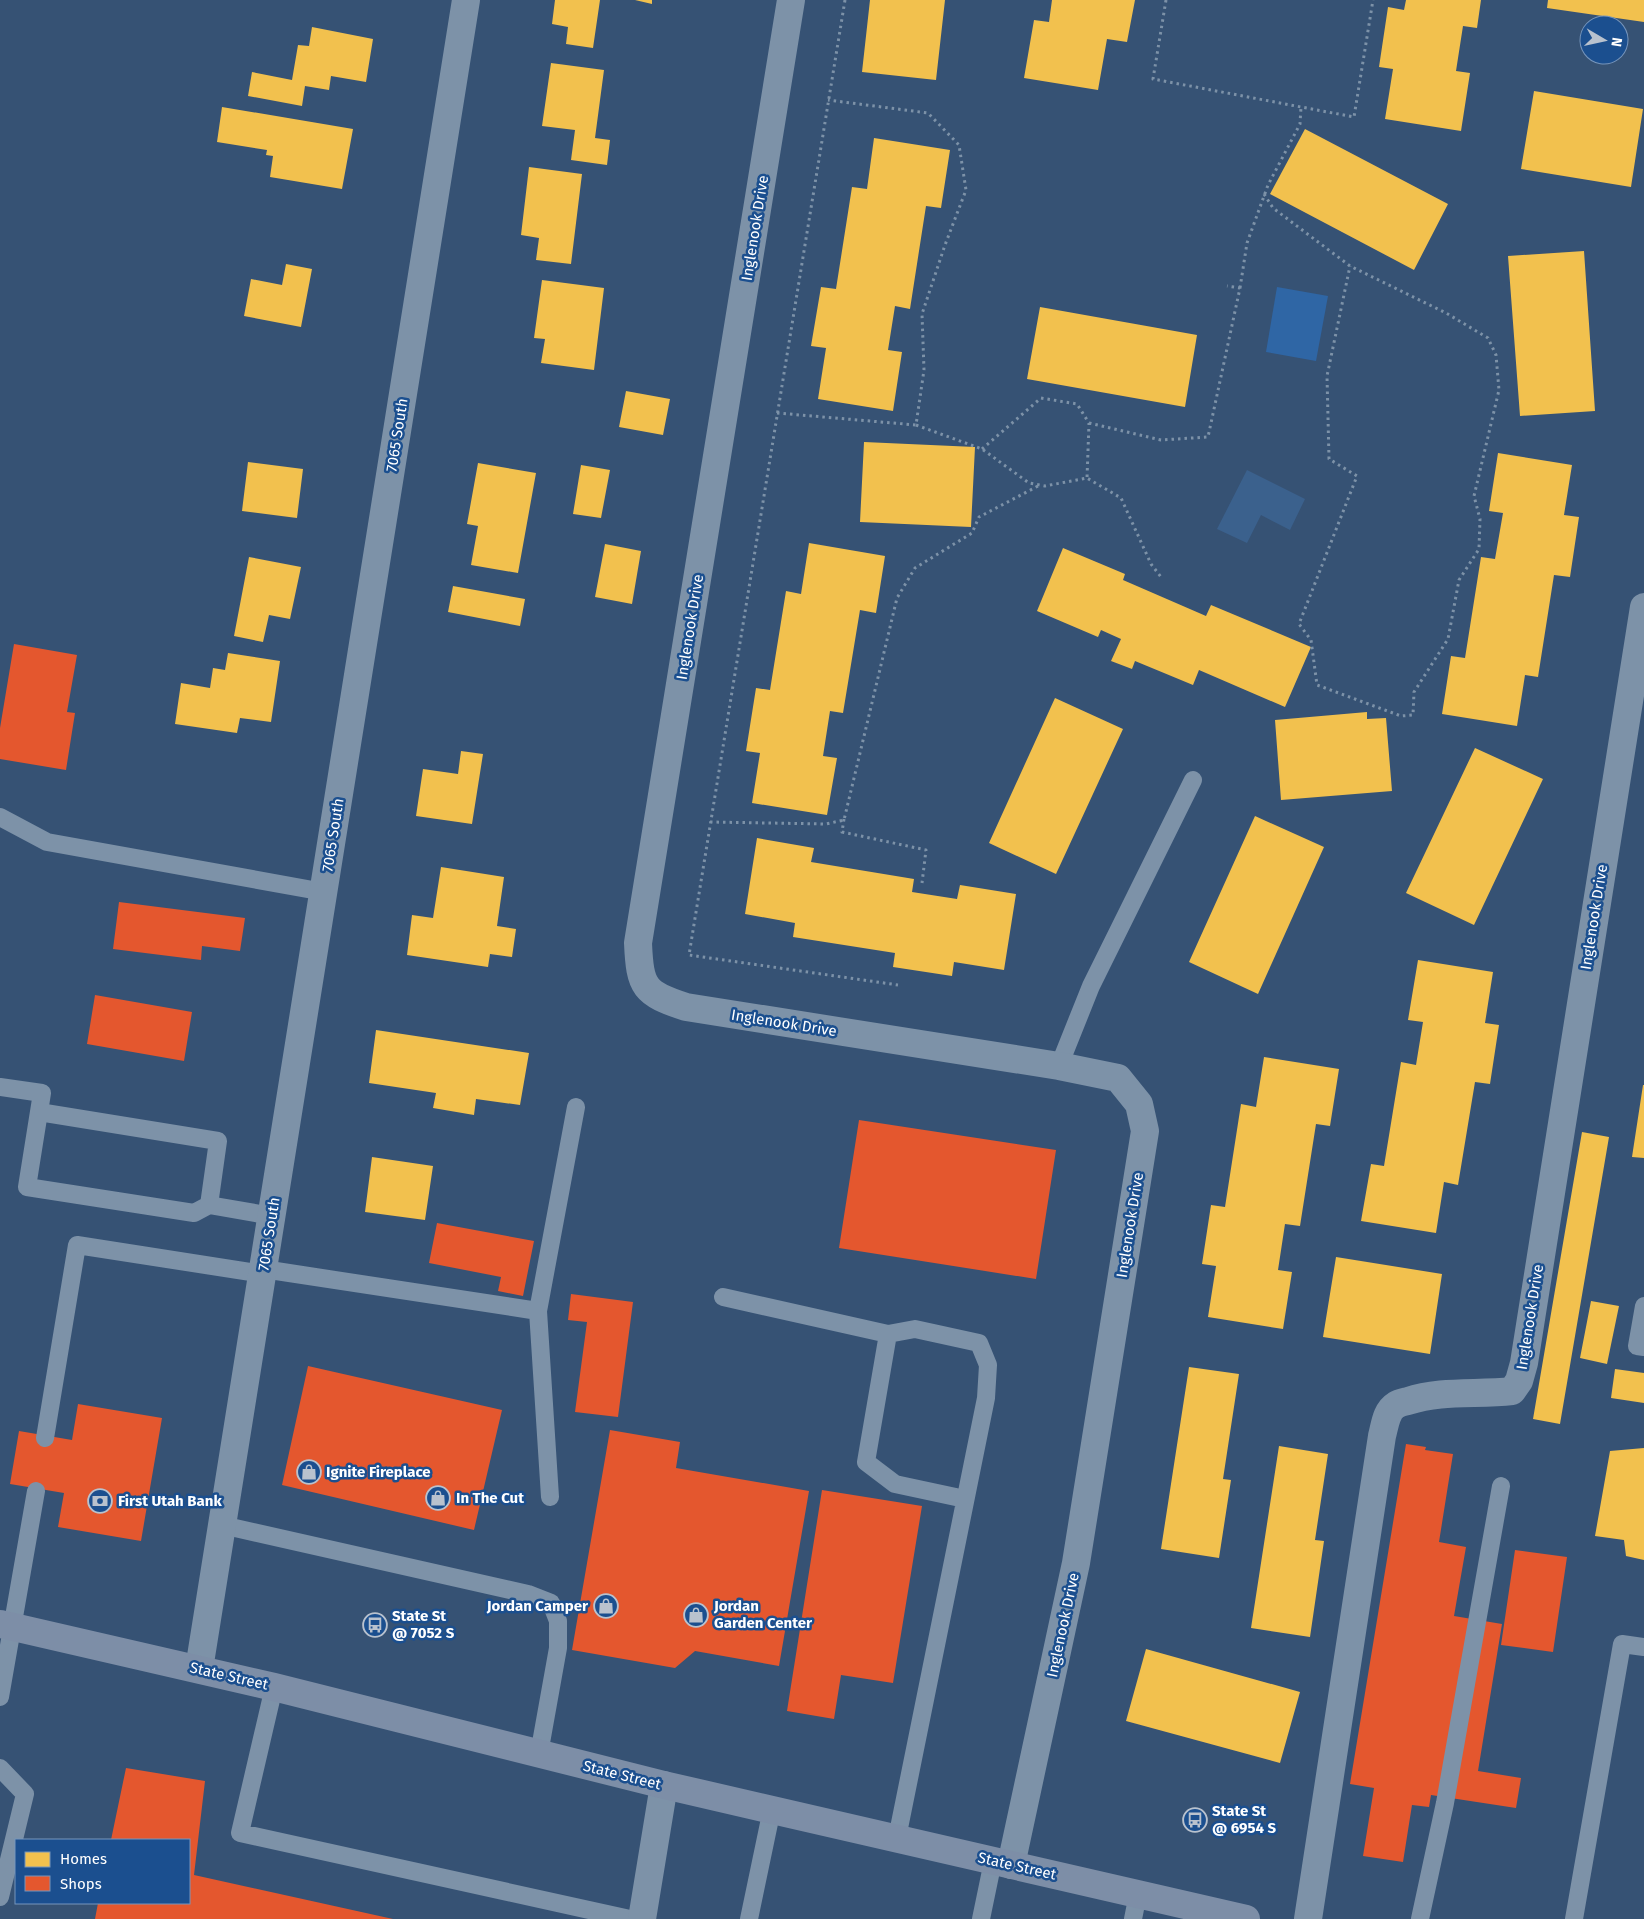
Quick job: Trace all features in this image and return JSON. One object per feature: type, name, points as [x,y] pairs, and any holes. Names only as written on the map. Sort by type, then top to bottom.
[{"type":"main road","name":"State Street","points":[[7,1625],[274,1687],[664,1785],[1002,1863],[1136,1906],[1246,1919]]},
{"type":"street","name":"7065 South","points":[[199,1669],[466,0]]},
{"type":"street","name":"Inglenook Drive","points":[[791,0],[638,943],[639,966],[645,986],[661,999],[686,1007],[1059,1066],[1118,1078],[1139,1104],[1144,1131],[1076,1563],[1002,1863]]},
{"type":"street","name":"Inglenook Drive","points":[[1308,1919],[1382,1436],[1388,1415],[1396,1405],[1416,1398],[1440,1394],[1512,1391],[1519,1381],[1522,1372],[1644,607]]},
{"type":"street","points":[[642,1919],[664,1785]]},
{"type":"lane","points":[[1059,1066],[1090,986],[1193,780]]},
{"type":"lane","points":[[0,817],[47,842],[324,892]]},
{"type":"lane","points":[[0,1086],[42,1093],[27,1187],[194,1213],[209,1205],[272,1216]]},
{"type":"lane","points":[[550,1497],[538,1311],[576,1107]]},
{"type":"lane","points":[[39,1112],[218,1141],[209,1205]]},
{"type":"lane","points":[[44,1438],[77,1246],[538,1311]]},
{"type":"lane","points":[[723,1297],[888,1334],[915,1330],[979,1343],[988,1365],[986,1398],[897,1838]]},
{"type":"lane","points":[[1644,1306],[1637,1346],[1644,1347]]},
{"type":"lane","points":[[888,1334],[866,1462],[895,1484],[965,1499]]},
{"type":"lane","points":[[1420,1919],[1445,1803],[1501,1486]]},
{"type":"lane","points":[[0,1697],[7,1625],[36,1491]]},
{"type":"lane","points":[[222,1524],[528,1594],[551,1603],[558,1621],[558,1648],[539,1754]]},
{"type":"lane","points":[[1574,1919],[1622,1644],[1644,1647]]},
{"type":"lane","points":[[274,1687],[240,1834],[630,1919]]},
{"type":"lane","points":[[0,1768],[25,1794],[0,1897]]},
{"type":"lane","points":[[749,1919],[772,1809]]},
{"type":"lane","points":[[981,1919],[1002,1863]]},
{"type":"path","points":[[845,0],[689,955],[898,985]]},
{"type":"path","points":[[1166,0],[1154,79],[1354,116],[1373,0]]},
{"type":"path","points":[[828,100],[928,113],[959,145],[966,190],[922,314],[924,370],[916,425]]},
{"type":"path","points":[[1089,423],[1161,440],[1208,438],[1240,288],[1247,243],[1264,194],[1300,124],[1301,107]]},
{"type":"path","points":[[1264,194],[1273,208],[1350,266],[1446,314],[1488,338],[1496,355],[1499,390],[1474,496],[1480,518],[1479,548],[1459,580],[1448,639],[1414,692],[1413,715],[1401,716],[1317,685],[1311,640],[1300,624],[1357,476],[1329,459],[1328,376],[1350,266]]},
{"type":"path","points":[[1227,286],[1240,288]]},
{"type":"path","points":[[982,449],[1041,398],[1077,404],[1089,423],[1087,478]]},
{"type":"path","points":[[777,413],[916,425],[982,449],[1029,483],[1045,486],[1087,478],[1121,498],[1151,564],[1161,577]]},
{"type":"path","points":[[922,883],[926,850],[842,832],[896,598],[915,568],[972,533],[979,517],[1040,485]]},
{"type":"path","points":[[710,822],[826,824],[844,820],[844,818]]},
{"type":"shaded area","points":[[1277,287],[1328,296],[1316,361],[1266,352]]},
{"type":"shaded area","points":[[1247,470],[1305,499],[1290,530],[1261,515],[1247,543],[1217,529]]},
{"type":"building: Homes","points":[[555,0],[600,0],[593,48],[566,44],[568,27],[552,24]]},
{"type":"building: Homes","points":[[635,0],[652,0],[652,4]]},
{"type":"building: Homes","points":[[870,0],[945,0],[936,80],[862,72]]},
{"type":"building: Homes","points":[[1052,0],[1135,0],[1127,42],[1107,39],[1098,90],[1024,78],[1034,20],[1049,22]]},
{"type":"building: Homes","points":[[1406,0],[1481,0],[1477,28],[1463,26],[1456,71],[1470,73],[1461,131],[1385,119],[1393,69],[1379,67],[1388,7],[1404,10]]},
{"type":"building: Homes","points":[[1548,0],[1644,0],[1644,22],[1629,20],[1629,15],[1596,15],[1547,8]]},
{"type":"building: Homes","points":[[312,27],[373,39],[366,82],[331,76],[329,90],[305,86],[302,106],[248,96],[252,72],[292,80],[298,45],[309,46]]},
{"type":"building: Homes","points":[[551,63],[604,70],[595,138],[610,140],[607,165],[571,160],[575,130],[542,126]]},
{"type":"building: Homes","points":[[1534,91],[1643,109],[1631,187],[1521,169]]},
{"type":"building: Homes","points":[[222,107],[353,129],[342,189],[270,177],[273,156],[266,155],[267,150],[217,142]]},
{"type":"building: Homes","points":[[1305,129],[1448,204],[1414,270],[1270,194]]},
{"type":"building: Homes","points":[[874,138],[950,150],[941,208],[926,206],[910,309],[895,306],[888,350],[902,352],[893,411],[818,399],[826,348],[811,346],[821,287],[836,289],[852,187],[867,189]]},
{"type":"building: Homes","points":[[529,167],[582,174],[571,264],[536,260],[539,238],[521,235]]},
{"type":"building: Homes","points":[[1584,251],[1595,411],[1520,416],[1508,256]]},
{"type":"building: Homes","points":[[286,264],[312,269],[301,327],[244,316],[251,279],[282,285]]},
{"type":"building: Homes","points":[[542,280],[604,288],[594,370],[541,363],[545,339],[534,338]]},
{"type":"building: Homes","points":[[1040,307],[1197,335],[1185,407],[1027,379]]},
{"type":"building: Homes","points":[[626,391],[670,399],[663,435],[619,427]]},
{"type":"building: Homes","points":[[864,442],[975,447],[971,527],[860,522]]},
{"type":"building: Homes","points":[[1498,453],[1572,465],[1564,515],[1579,517],[1570,577],[1554,575],[1538,677],[1525,675],[1517,726],[1442,714],[1451,656],[1465,658],[1481,557],[1495,559],[1503,513],[1489,511]]},
{"type":"building: Homes","points":[[248,462],[303,469],[297,518],[242,511]]},
{"type":"building: Homes","points":[[478,463],[536,473],[518,573],[471,565],[478,526],[467,524]]},
{"type":"building: Homes","points":[[581,465],[610,470],[601,518],[573,514]]},
{"type":"building: Homes","points":[[809,543],[885,556],[876,613],[860,610],[843,713],[830,711],[823,756],[837,758],[827,815],[752,803],[760,753],[746,751],[756,688],[770,690],[786,591],[801,594]]},
{"type":"building: Homes","points":[[605,544],[641,551],[632,604],[595,597]]},
{"type":"building: Homes","points":[[1063,548],[1125,574],[1123,580],[1206,616],[1211,605],[1311,647],[1285,707],[1199,670],[1193,685],[1135,661],[1132,669],[1111,661],[1121,639],[1101,630],[1098,637],[1037,611]]},
{"type":"building: Homes","points":[[249,557],[301,567],[290,619],[269,615],[263,642],[234,636]]},
{"type":"building: Homes","points":[[453,586],[525,599],[520,626],[448,612]]},
{"type":"building: Homes","points":[[228,653],[280,661],[271,722],[240,718],[237,733],[175,724],[181,683],[210,688],[213,668],[225,670]]},
{"type":"building: Homes","points":[[1055,698],[1123,729],[1056,874],[989,843]]},
{"type":"building: Homes","points":[[1367,712],[1367,719],[1386,718],[1392,791],[1281,800],[1275,720]]},
{"type":"building: Homes","points":[[1475,748],[1543,779],[1474,925],[1406,893]]},
{"type":"building: Homes","points":[[461,751],[483,754],[472,824],[416,816],[423,769],[458,774]]},
{"type":"building: Homes","points":[[1255,816],[1324,847],[1258,994],[1189,962]]},
{"type":"building: Homes","points":[[757,838],[814,848],[811,862],[914,879],[912,892],[957,899],[960,885],[1016,894],[1004,970],[954,962],[952,976],[893,967],[895,953],[793,937],[795,923],[745,914]]},
{"type":"building: Homes","points":[[441,867],[504,877],[497,926],[516,929],[512,957],[490,954],[488,967],[407,955],[412,915],[433,918]]},
{"type":"building: Homes","points":[[1418,960],[1493,972],[1485,1023],[1499,1025],[1490,1084],[1475,1082],[1458,1185],[1444,1182],[1436,1233],[1361,1221],[1371,1164],[1384,1166],[1401,1062],[1416,1065],[1423,1022],[1408,1020]]},
{"type":"building: Homes","points":[[376,1030],[529,1053],[520,1105],[476,1099],[474,1115],[433,1108],[436,1093],[369,1083]]},
{"type":"building: Homes","points":[[1264,1057],[1339,1069],[1330,1126],[1316,1124],[1300,1226],[1285,1224],[1278,1270],[1292,1272],[1283,1329],[1208,1317],[1216,1266],[1202,1264],[1211,1205],[1225,1207],[1241,1104],[1256,1107]]},
{"type":"building: Homes","points":[[1644,1085],[1644,1158],[1632,1157]]},
{"type":"building: Homes","points":[[1582,1132],[1609,1137],[1560,1424],[1533,1419]]},
{"type":"building: Homes","points":[[372,1157],[433,1166],[425,1220],[365,1212]]},
{"type":"building: Homes","points":[[1336,1257],[1442,1274],[1430,1354],[1323,1337]]},
{"type":"building: Homes","points":[[1591,1301],[1619,1306],[1607,1364],[1580,1358]]},
{"type":"building: Homes","points":[[1189,1367],[1239,1374],[1223,1479],[1231,1480],[1219,1558],[1161,1549]]},
{"type":"building: Homes","points":[[1615,1369],[1644,1373],[1644,1403],[1611,1398]]},
{"type":"building: Homes","points":[[1279,1446],[1328,1454],[1315,1540],[1324,1541],[1310,1637],[1251,1628]]},
{"type":"building: Homes","points":[[1644,1448],[1644,1560],[1626,1556],[1624,1540],[1595,1536],[1610,1451]]},
{"type":"building: Homes","points":[[1146,1649],[1300,1692],[1280,1763],[1126,1721]]},
{"type":"building: Shops","points":[[14,644],[77,655],[67,712],[75,713],[66,770],[0,759],[0,728]]},
{"type":"building: Shops","points":[[119,902],[245,918],[240,951],[202,946],[201,960],[113,949]]},
{"type":"building: Shops","points":[[95,995],[192,1012],[184,1061],[87,1044]]},
{"type":"building: Shops","points":[[859,1120],[1056,1150],[1036,1279],[839,1248]]},
{"type":"building: Shops","points":[[437,1223],[534,1241],[523,1296],[498,1291],[501,1277],[429,1263]]},
{"type":"building: Shops","points":[[571,1294],[633,1302],[618,1417],[575,1412],[587,1322],[568,1320]]},
{"type":"building: Shops","points":[[308,1366],[502,1410],[474,1530],[282,1485]]},
{"type":"building: Shops","points":[[78,1404],[162,1418],[141,1541],[58,1527],[64,1493],[10,1484],[19,1431],[72,1440]]},
{"type":"building: Shops","points":[[610,1430],[680,1442],[676,1468],[809,1491],[779,1666],[695,1651],[675,1668],[572,1650]]},
{"type":"building: Shops","points":[[1406,1444],[1426,1447],[1425,1450],[1453,1454],[1439,1542],[1466,1547],[1454,1616],[1502,1624],[1478,1771],[1521,1778],[1516,1808],[1431,1795],[1429,1807],[1412,1805],[1403,1862],[1363,1856],[1374,1788],[1350,1784]]},
{"type":"building: Shops","points":[[822,1490],[922,1506],[893,1683],[841,1675],[834,1719],[787,1711]]},
{"type":"building: Shops","points":[[1515,1550],[1567,1557],[1553,1652],[1501,1645]]},
{"type":"building: Shops","points":[[126,1768],[205,1781],[194,1875],[393,1919],[95,1919],[98,1904],[190,1904],[190,1839],[111,1839]]},
{"type":"place","name":"Ignite Fireplace","points":[[309,1472]]},
{"type":"place","name":"In The Cut","points":[[438,1498]]},
{"type":"place","name":"First Utah Bank","points":[[100,1501]]},
{"type":"place","name":"Jordan Camper","points":[[606,1606]]},
{"type":"place","name":"Jordan Garden Center","points":[[696,1615]]},
{"type":"place","name":"State St @ 7052 S","points":[[375,1625]]},
{"type":"place","name":"State St @ 6954 S","points":[[1195,1820]]}]
